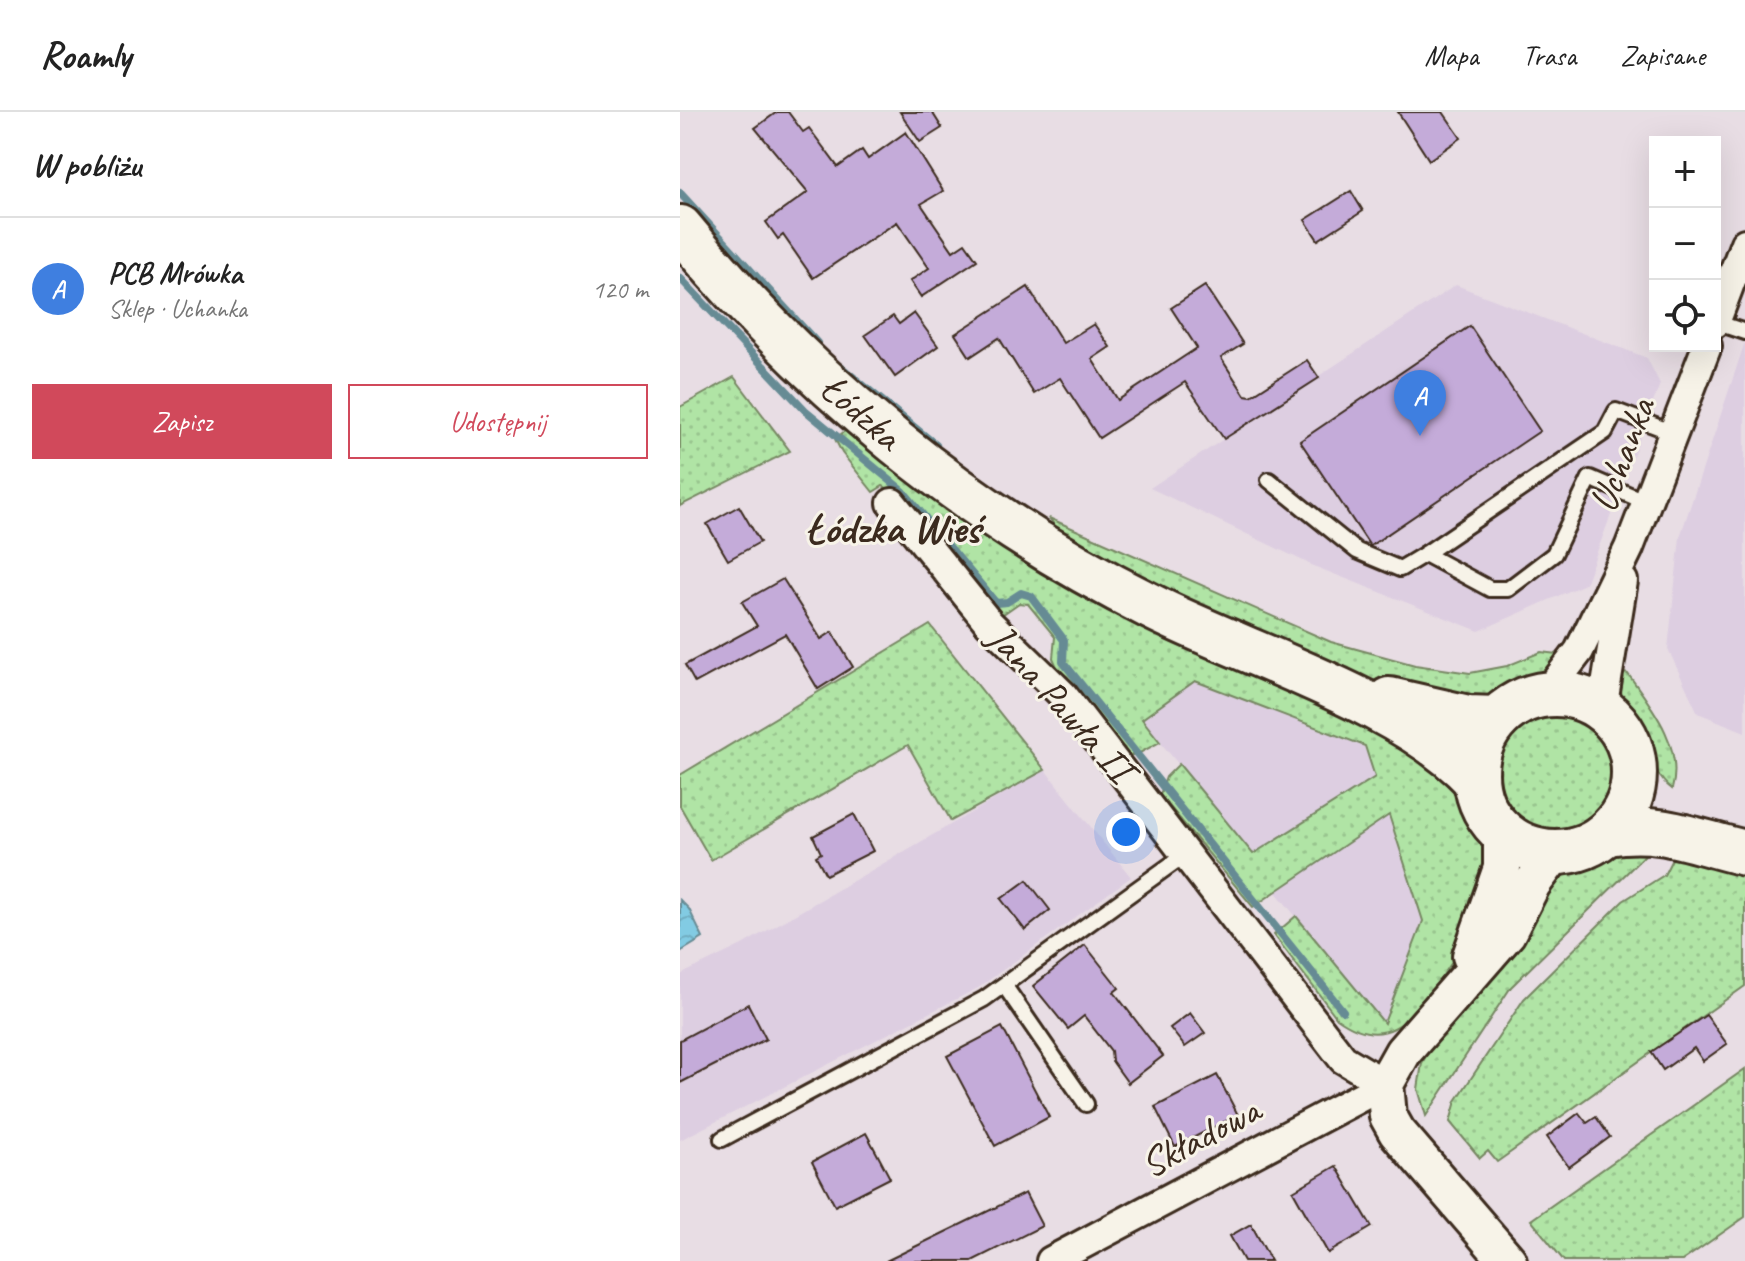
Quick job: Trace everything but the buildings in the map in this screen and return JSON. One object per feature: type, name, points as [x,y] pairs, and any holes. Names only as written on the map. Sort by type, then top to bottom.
[{"type":"main road","name":"Łódzka","points":[[680,228],[772,332],[853,407],[953,486],[1069,563],[1215,638],[1315,679]]},
{"type":"main road","points":[[1315,679],[1427,710],[1468,718],[1497,719]]},
{"type":"main road","points":[[1315,679],[1451,753],[1475,779]]},
{"type":"main road","points":[[1546,694],[1576,697],[1602,710],[1627,741],[1633,761],[1633,787],[1623,812],[1607,833],[1583,848],[1555,853],[1527,848],[1502,833],[1483,809],[1475,779],[1480,747],[1497,719],[1519,702],[1546,694]]},
{"type":"main road","points":[[1633,761],[1655,788],[1672,801],[1745,840]]},
{"type":"main road","points":[[1607,833],[1639,828],[1660,829],[1745,853]]},
{"type":"street","points":[[1721,306],[1745,243]]},
{"type":"street","name":"Uchanka","points":[[1546,694],[1579,651],[1629,548],[1705,352]]},
{"type":"street","name":"Jana Pawła II","points":[[892,503],[989,623],[1063,695],[1343,1059],[1385,1084]]},
{"type":"street","name":"Uchanka","points":[[1602,710],[1629,548]]},
{"type":"street","points":[[1459,987],[1489,914],[1502,868],[1502,833]]},
{"type":"street","points":[[1508,1261],[1397,1132],[1388,1116],[1385,1084],[1403,1052],[1484,963],[1507,933],[1532,884],[1555,853]]},
{"type":"street","name":"Składowa","points":[[1051,1261],[1385,1084]]},
{"type":"lane","points":[[1721,324],[1745,332]]},
{"type":"lane","points":[[1269,480],[1357,551],[1400,569],[1605,432],[1616,411],[1674,433]]},
{"type":"lane","points":[[1425,554],[1490,589],[1508,589],[1554,554],[1590,478],[1646,502]]},
{"type":"lane","points":[[722,1139],[1004,985],[1187,853]]},
{"type":"lane","points":[[1004,985],[1086,1104]]},
{"type":"shaded area","points":[[1456,285],[1647,358],[1660,384],[1585,584],[1479,631],[1316,567],[1150,488]]},
{"type":"shaded area","points":[[1745,342],[1745,732],[1698,713],[1668,649],[1680,537]]},
{"type":"shaded area","points":[[1195,681],[1365,746],[1375,777],[1253,854],[1141,719]]},
{"type":"shaded area","points":[[1045,770],[1131,877],[978,988],[680,1140],[680,975],[742,945]]},
{"type":"shaded area","points":[[1389,815],[1423,921],[1384,1024],[1275,891]]},
{"type":"green space","points":[[734,377],[790,451],[680,506],[680,407]]},
{"type":"green space","points":[[846,430],[963,521],[1015,554],[1410,741],[1458,782],[1491,859],[1463,944],[1442,978],[1416,1010],[1394,1028],[1382,1032],[1354,1028],[1337,1018],[1274,935],[1296,916],[1384,1023],[1423,921],[1389,815],[1253,907],[1160,795],[1166,777],[1179,764],[1253,854],[1375,777],[1365,746],[1195,681],[1142,719],[1160,742],[1136,755],[1128,755],[1057,667],[1053,658],[1055,637],[1028,604],[1019,603],[999,617],[894,492],[883,486],[873,492],[842,453],[835,439]]},
{"type":"green space","points":[[1049,518],[1331,642],[1415,665],[1470,673],[1507,666],[1541,652],[1565,655],[1546,674],[1494,699],[1429,698],[1353,674],[1191,607],[1059,531]]},
{"type":"green space","points":[[930,625],[1045,770],[951,821],[908,745],[711,860],[680,806],[680,775]]},
{"type":"green space","points":[[1619,672],[1628,674],[1664,728],[1674,758],[1672,789],[1657,771],[1643,735],[1623,698]]},
{"type":"green space","points":[[1556,714],[1579,718],[1598,731],[1611,750],[1615,773],[1611,796],[1598,815],[1579,828],[1556,832],[1533,828],[1514,815],[1501,796],[1497,773],[1501,750],[1514,731],[1533,718]]},
{"type":"green space","points":[[1617,848],[1650,850],[1511,987],[1426,1116],[1418,1089],[1422,1063],[1429,1051],[1482,989],[1554,877]]},
{"type":"green space","points":[[1677,849],[1745,874],[1745,986],[1497,1162],[1488,1151],[1480,1158],[1450,1122],[1456,1101],[1524,999],[1623,901],[1664,875]]},
{"type":"green space","points":[[1745,1069],[1745,1217],[1682,1261],[1564,1261],[1531,1220]]},
{"type":"water","points":[[680,900],[689,909],[703,938],[680,952]]},
{"type":"waterway","points":[[680,193],[817,343]]},
{"type":"waterway","points":[[680,278],[805,410],[903,491],[996,603],[1007,602],[1021,593],[1031,596],[1064,640],[1063,662],[1343,1011]]},
{"type":"waterway","points":[[841,367],[936,445]]},
{"type":"place","name":"PCB Mrówka","points":[[1420,436]]},
{"type":"district","name":"Łódzka Wieś","points":[[893,528]]}]
